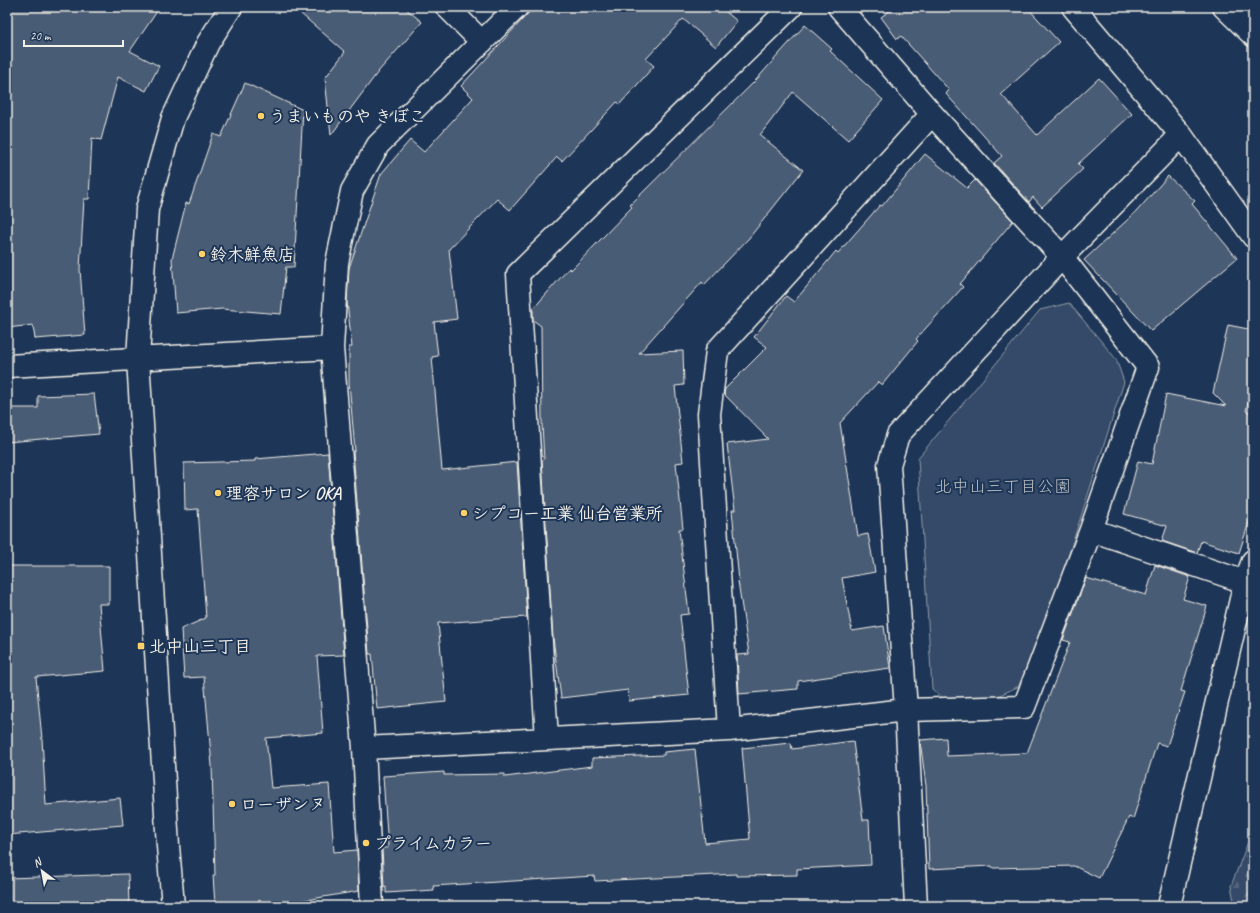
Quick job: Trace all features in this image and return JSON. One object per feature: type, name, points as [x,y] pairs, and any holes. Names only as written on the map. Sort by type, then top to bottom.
[{"type":"street","points":[[173,906],[138,359],[147,209],[173,118],[208,43],[231,7]]},
{"type":"street","points":[[447,7],[482,42]]},
{"type":"street","points":[[372,906],[364,748],[332,348],[336,263],[352,190],[378,145],[517,7]]},
{"type":"street","points":[[547,739],[518,274],[791,7]]},
{"type":"street","points":[[364,748],[729,730],[906,710],[1024,707],[1091,530],[1148,367],[1062,257],[932,114],[839,7]]},
{"type":"street","points":[[1073,7],[1181,135],[1253,236]]},
{"type":"street","points":[[1224,7],[1253,35]]},
{"type":"street","points":[[729,730],[709,414],[717,351],[932,114]]},
{"type":"street","points":[[916,906],[906,710],[889,465],[898,435],[1062,257],[1181,135]]},
{"type":"street","points":[[7,366],[332,348]]},
{"type":"street","points":[[1091,530],[1245,582]]},
{"type":"street","points":[[1169,906],[1245,582],[1253,561]]},
{"type":"green space","name":"北中山三丁目公園","points":[[1069,303],[1116,359],[1124,382],[1028,682],[1000,695],[949,704],[932,689],[918,458],[1040,310]]},
{"type":"green space","points":[[1253,829],[1253,906],[1235,906],[1231,886]]},
{"type":"building","points":[[14,7],[160,7],[130,51],[159,66],[146,91],[118,77],[101,140],[92,138],[89,199],[84,199],[80,269],[85,335],[35,339],[33,325],[7,328],[7,22]]},
{"type":"building","points":[[293,7],[404,7],[422,22],[378,72],[331,135],[325,78],[345,52]]},
{"type":"building","points":[[534,7],[720,7],[737,21],[716,47],[683,19],[646,59],[654,66],[620,104],[617,102],[562,161],[557,157],[510,210],[497,199],[449,249],[457,319],[434,322],[438,356],[432,357],[442,470],[517,462],[527,617],[438,623],[446,702],[377,709],[372,654],[369,654],[353,451],[355,451],[349,382],[349,347],[352,347],[347,302],[349,268],[381,174],[410,140],[424,152],[473,98],[461,86]]},
{"type":"building","points":[[895,7],[1027,7],[1059,42],[1001,94],[1037,135],[1099,78],[1132,114],[1078,164],[1083,169],[1042,207],[1033,197],[1029,202],[994,163],[1002,156],[946,94],[949,90],[901,36],[897,39],[881,17]]},
{"type":"building","points":[[805,25],[832,49],[830,51],[883,100],[848,140],[793,92],[760,135],[803,170],[749,238],[704,285],[702,282],[639,353],[683,351],[684,385],[675,386],[683,462],[676,463],[683,529],[679,529],[689,614],[680,615],[689,695],[629,701],[628,690],[561,698],[553,638],[542,460],[544,460],[542,425],[541,326],[533,320],[533,309],[569,268],[571,270],[632,207],[630,205],[755,81]]},
{"type":"building","points":[[245,83],[303,110],[294,267],[286,267],[281,314],[222,309],[176,313],[172,259],[186,203],[189,204],[213,134],[221,137]]},
{"type":"building","points":[[925,154],[967,188],[975,180],[1013,221],[960,284],[963,287],[916,339],[918,341],[882,385],[878,382],[840,423],[858,536],[868,534],[875,572],[842,578],[852,631],[884,626],[890,668],[798,681],[798,689],[739,694],[737,655],[749,654],[738,581],[732,510],[735,510],[727,444],[768,439],[724,394],[725,389],[767,347],[754,337],[786,296],[794,302],[836,251],[838,253],[880,205],[882,206]]},
{"type":"building","points":[[1168,176],[1195,201],[1192,204],[1237,258],[1151,331],[1084,260],[1137,211]]},
{"type":"building","points":[[1228,325],[1253,330],[1253,379],[1246,411],[1253,414],[1253,510],[1239,553],[1201,541],[1197,553],[1162,541],[1167,526],[1124,514],[1138,461],[1152,464],[1166,394],[1226,406],[1213,393]]},
{"type":"building","points":[[94,394],[99,434],[7,442],[7,408],[38,408],[38,396]]},
{"type":"building","points":[[328,453],[344,655],[317,656],[323,733],[266,738],[271,788],[329,784],[334,852],[357,850],[359,891],[270,906],[215,906],[213,875],[215,875],[212,766],[204,677],[184,678],[181,629],[206,618],[198,509],[185,510],[184,463],[255,461],[255,459]]},
{"type":"building","points":[[1155,565],[1190,577],[1183,599],[1207,606],[1181,691],[1185,692],[1167,746],[1157,743],[1133,819],[1129,817],[1099,878],[1074,866],[993,868],[992,866],[929,869],[926,786],[920,740],[946,738],[947,756],[1027,753],[1070,642],[1063,640],[1086,578],[1146,595]]},
{"type":"building","points":[[7,566],[109,566],[109,604],[99,604],[105,671],[36,677],[46,805],[120,798],[123,825],[7,835]]},
{"type":"building","points":[[853,741],[863,820],[869,820],[871,865],[797,869],[797,875],[736,876],[736,874],[595,881],[594,876],[433,886],[434,890],[386,893],[386,886],[384,887],[382,848],[388,848],[383,776],[444,772],[444,775],[505,774],[505,777],[592,766],[592,758],[664,755],[664,752],[695,749],[705,843],[750,839],[742,748],[791,743],[792,749]]},
{"type":"building","points":[[128,874],[129,906],[7,906],[7,878]]},
{"type":"place","name":"うまいものや きぼこ","points":[[261,116]]},
{"type":"place","name":"鈴木鮮魚店","points":[[202,254]]},
{"type":"place","name":"理容サロン OKA","points":[[218,493]]},
{"type":"place","name":"シプコー工業 仙台営業所","points":[[464,513]]},
{"type":"place","name":"北中山三丁目","points":[[141,646]]},
{"type":"place","name":"ローザンヌ","points":[[232,804]]},
{"type":"place","name":"プライムカラー","points":[[366,843]]}]
